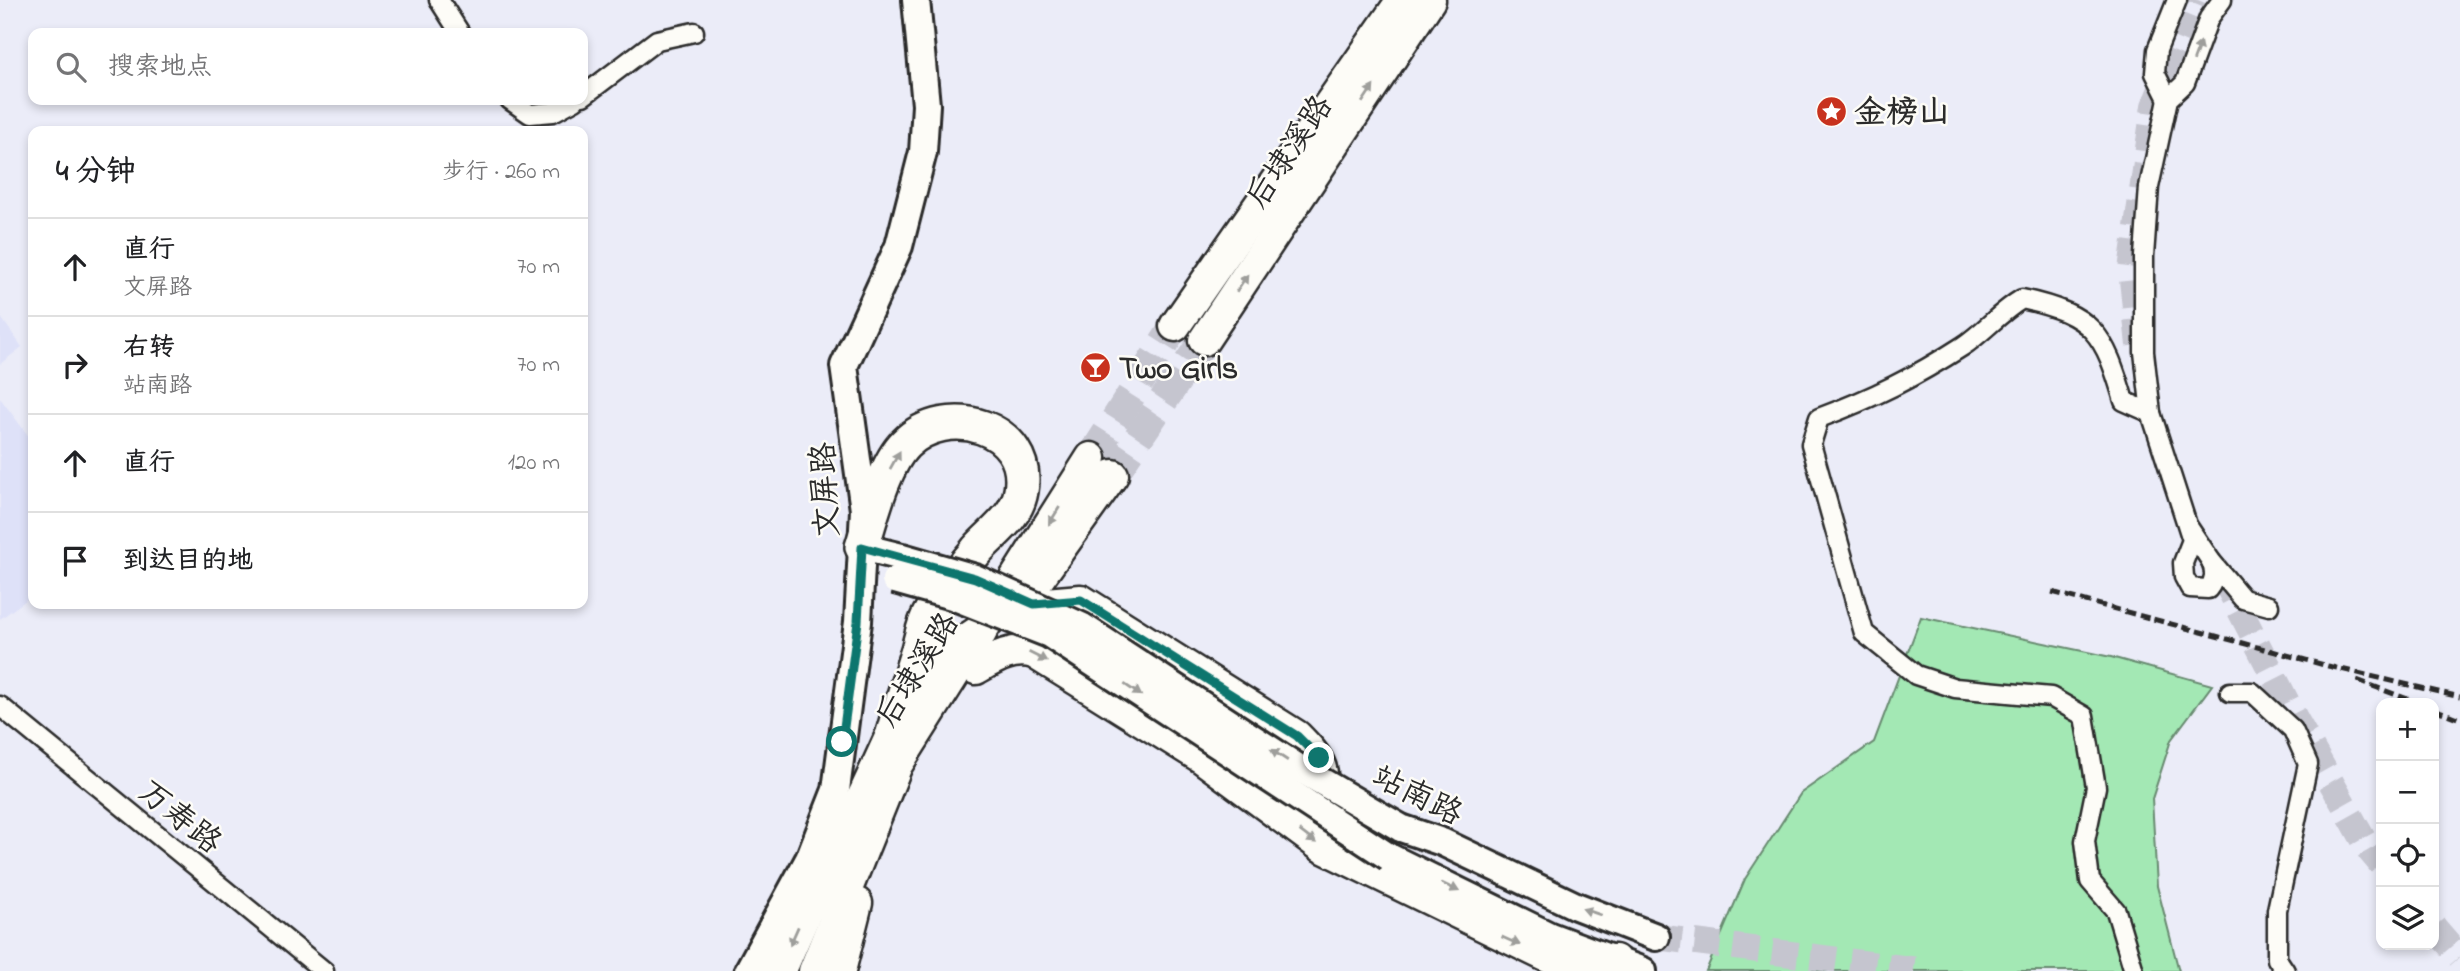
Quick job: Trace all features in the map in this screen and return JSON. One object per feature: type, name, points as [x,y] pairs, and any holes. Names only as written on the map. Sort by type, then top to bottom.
[{"type":"highway","points":[[861,559],[890,471],[904,444],[925,428],[950,420],[990,429],[1005,442],[1016,457],[1021,492],[1012,514],[977,550],[928,616],[892,737]]},
{"type":"highway","points":[[779,971],[805,911],[839,852],[892,737],[939,659],[980,632]]},
{"type":"main road","name":"文屏路","points":[[748,971],[809,859],[836,790],[858,622],[864,510],[844,366],[899,246],[923,152],[926,105],[916,0]]},
{"type":"main road","name":"后埭溪路","points":[[1175,326],[1402,0]]},
{"type":"main road","name":"后埭溪路","points":[[1204,340],[1430,0]]},
{"type":"main road","name":"后埭溪路","points":[[814,971],[897,765],[980,632],[1102,466],[976,669]]},
{"type":"main road","name":"站南路","points":[[861,559],[898,569],[975,578],[1081,625],[1297,767],[1401,828],[1442,842],[1576,906],[1656,937]]},
{"type":"main road","name":"站南路","points":[[898,569],[952,596],[1049,634],[1389,857],[1550,936],[1643,971]]},
{"type":"main road","points":[[1034,604],[1081,600],[1297,736],[1319,758],[1322,769],[1319,785],[1311,798],[1298,806],[1287,807],[1244,790]]},
{"type":"main road","points":[[840,971],[856,906],[934,734],[976,669],[997,657],[1020,649],[1034,653],[1202,758],[1322,847],[1552,960],[1615,961]]},
{"type":"street","points":[[439,0],[457,28]]},
{"type":"street","points":[[2168,99],[2155,74],[2157,50],[2177,0]]},
{"type":"street","points":[[2211,561],[2213,583],[2208,589],[2190,588],[2184,577],[2183,563],[2192,540],[2151,413],[2144,352],[2144,256],[2149,187],[2168,99],[2185,83],[2209,18],[2222,0]]},
{"type":"street","points":[[588,92],[657,40],[694,32]]},
{"type":"street","points":[[517,105],[530,114],[553,112],[566,105]]},
{"type":"street","points":[[2134,971],[2116,911],[2090,881],[2085,841],[2096,787],[2084,716],[2051,697],[1955,688],[1916,675],[1864,633],[1811,444],[1819,418],[1883,394],[1966,344],[2006,309],[2022,299],[2048,305],[2087,322],[2112,360],[2124,401],[2151,413]]},
{"type":"street","points":[[2189,528],[2211,561],[2243,599],[2269,606]]},
{"type":"street","points":[[2230,692],[2252,692],[2293,730],[2308,764],[2277,910],[2277,959],[2285,971]]},
{"type":"street","name":"万寿路","points":[[0,706],[324,971]]},
{"type":"shaded area","points":[[0,316],[22,347],[0,364]]},
{"type":"shaded area","points":[[0,398],[28,435],[28,599],[0,619]]},
{"type":"green space","points":[[1921,617],[2111,657],[2212,685],[2171,740],[2152,799],[2157,886],[2179,971],[1706,971],[1745,879],[1801,793],[1874,742]]},
{"type":"tunnel","points":[[2139,345],[2131,270],[2154,106],[2198,0]]},
{"type":"tunnel","points":[[1091,458],[1175,326]]},
{"type":"tunnel","points":[[1113,475],[1204,340]]},
{"type":"tunnel","points":[[2222,575],[2296,720],[2376,858]]},
{"type":"tunnel","points":[[2439,933],[2460,957]]},
{"type":"tunnel","points":[[1656,937],[1926,971]]},
{"type":"railway","points":[[2052,592],[2328,666],[2460,697]]},
{"type":"railway","points":[[2357,680],[2405,698]]},
{"type":"railway","points":[[2439,711],[2460,719]]},
{"type":"place","name":"金榜山","points":[[1831,111]]},
{"type":"place","name":"Two Girls","points":[[1096,367]]},
{"type":"route","points":[[842,742],[858,622],[862,547],[975,578],[1034,604],[1081,600],[1297,736],[1319,758]]}]
